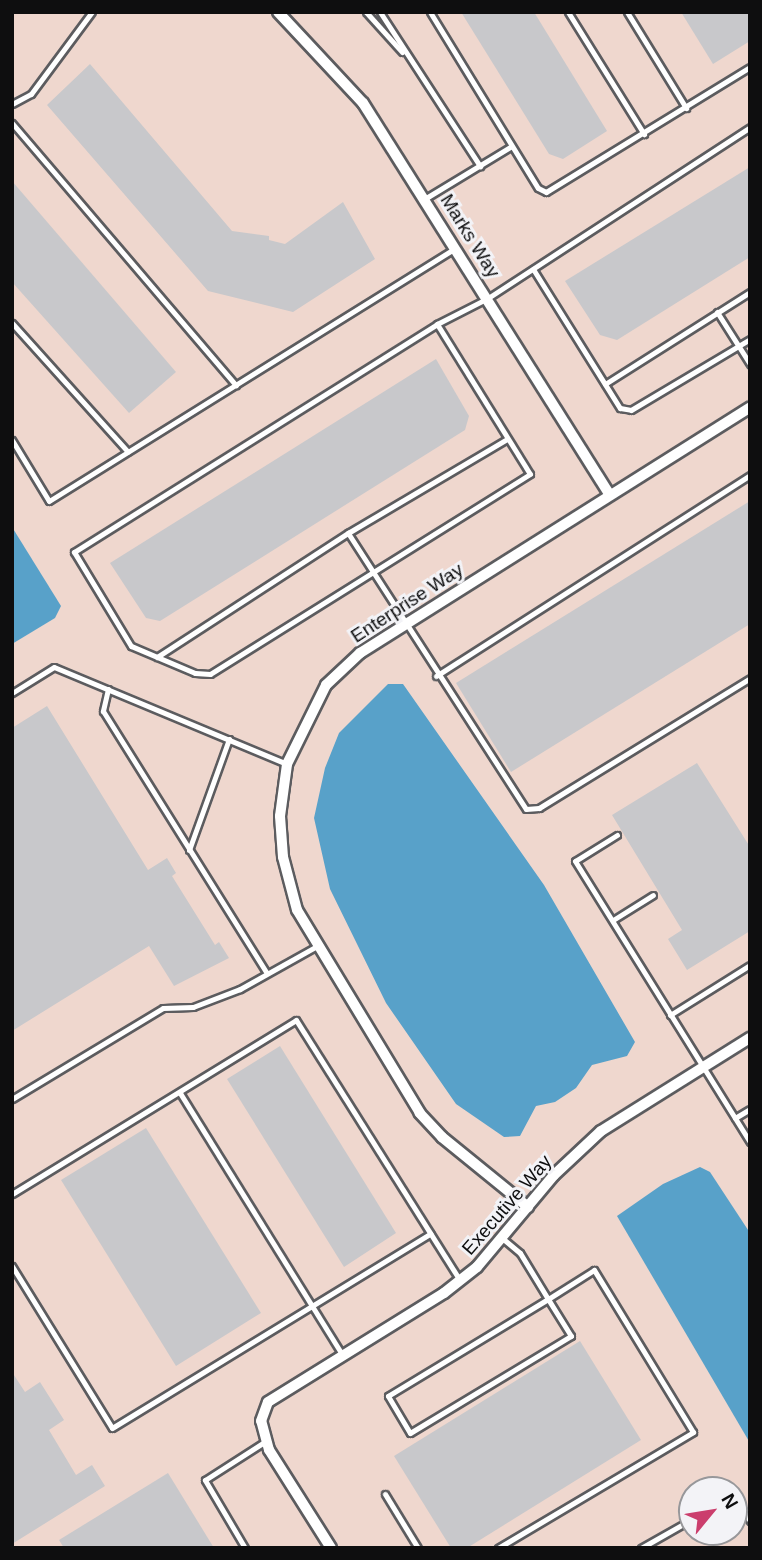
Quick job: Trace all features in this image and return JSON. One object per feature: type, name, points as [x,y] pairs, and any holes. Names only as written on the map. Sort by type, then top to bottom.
[{"type":"street","name":"Marks Way","points":[[278,12],[363,103],[457,247],[610,495]]},
{"type":"street","name":"Enterprise Way","points":[[528,1207],[442,1137],[420,1113],[297,910],[283,857],[281,816],[288,764],[326,685],[360,653],[750,407]]},
{"type":"street","name":"Executive Way","points":[[266,1441],[261,1421],[268,1402],[460,1280],[502,1238],[554,1175],[600,1131],[750,1038]]},
{"type":"street","points":[[266,1441],[331,1548]]},
{"type":"lane","points":[[12,104],[31,94],[92,12]]},
{"type":"lane","points":[[366,12],[411,62]]},
{"type":"lane","points":[[380,12],[480,166]]},
{"type":"lane","points":[[430,12],[538,188],[546,192],[750,67]]},
{"type":"lane","points":[[568,12],[644,134]]},
{"type":"lane","points":[[627,12],[686,108]]},
{"type":"lane","points":[[12,123],[236,385]]},
{"type":"lane","points":[[437,324],[530,474],[210,674],[195,673],[131,646],[74,552],[437,324],[488,298],[750,127]]},
{"type":"lane","points":[[426,198],[512,146]]},
{"type":"lane","points":[[12,440],[49,501],[457,247]]},
{"type":"lane","points":[[533,269],[620,408],[631,410],[750,339]]},
{"type":"lane","points":[[605,384],[750,292]]},
{"type":"lane","points":[[717,312],[750,365]]},
{"type":"lane","points":[[12,323],[128,452]]},
{"type":"lane","points":[[157,657],[348,533],[508,439]]},
{"type":"lane","points":[[436,676],[750,475]]},
{"type":"lane","points":[[348,533],[436,676],[526,809],[539,808],[750,678]]},
{"type":"lane","points":[[12,693],[54,667],[288,764]]},
{"type":"lane","points":[[108,689],[103,710],[267,973]]},
{"type":"lane","points":[[189,850],[229,738]]},
{"type":"lane","points":[[617,835],[575,861],[750,1142]]},
{"type":"lane","points":[[613,920],[653,895]]},
{"type":"lane","points":[[12,1099],[163,1008],[193,1007],[267,973],[317,946]]},
{"type":"lane","points":[[670,1015],[750,965]]},
{"type":"lane","points":[[12,1194],[296,1020],[460,1280]]},
{"type":"lane","points":[[180,1093],[343,1356]]},
{"type":"lane","points":[[735,1118],[750,1109]]},
{"type":"lane","points":[[12,1266],[112,1428],[430,1234]]},
{"type":"lane","points":[[498,1548],[693,1432],[594,1270],[548,1299],[388,1396],[410,1433],[571,1336],[548,1299],[520,1253],[502,1238]]},
{"type":"lane","points":[[245,1548],[205,1480],[266,1441]]},
{"type":"lane","points":[[385,1494],[418,1548]]},
{"type":"lane","points":[[641,1548],[678,1526]]},
{"type":"shaded area","points":[[12,12],[750,12],[750,1548],[12,1548]]},
{"type":"water","points":[[12,527],[61,606],[55,618],[12,644]]},
{"type":"water","points":[[388,684],[403,684],[544,885],[635,1042],[627,1056],[592,1065],[576,1088],[555,1102],[536,1106],[520,1136],[504,1137],[456,1104],[386,1003],[330,889],[314,818],[325,768],[339,733]]},
{"type":"water","points":[[700,1167],[710,1172],[750,1233],[750,1443],[617,1216],[663,1184]]},
{"type":"building","points":[[461,12],[534,12],[607,131],[563,159],[549,154]]},
{"type":"building","points":[[681,12],[750,12],[750,41],[713,64]]},
{"type":"building","points":[[90,64],[232,231],[269,236],[269,240],[285,244],[343,202],[375,259],[293,312],[208,291],[47,105]]},
{"type":"building","points":[[750,167],[750,257],[617,340],[600,335],[565,281]]},
{"type":"building","points":[[12,181],[176,372],[129,413],[12,282]]},
{"type":"building","points":[[436,359],[469,416],[465,430],[160,621],[146,618],[110,563]]},
{"type":"building","points":[[750,501],[750,624],[511,772],[456,683]]},
{"type":"building","points":[[47,706],[148,870],[167,858],[176,873],[172,876],[215,945],[219,942],[229,958],[174,986],[149,946],[12,1031],[12,728]]},
{"type":"building","points":[[697,763],[750,847],[750,931],[687,970],[668,939],[682,930],[612,815]]},
{"type":"building","points":[[280,1046],[396,1233],[344,1267],[227,1079]]},
{"type":"building","points":[[146,1128],[261,1313],[176,1366],[61,1180]]},
{"type":"building","points":[[580,1341],[641,1440],[467,1548],[451,1548],[394,1456]]},
{"type":"building","points":[[12,1372],[25,1392],[40,1382],[64,1420],[49,1430],[76,1475],[92,1465],[105,1486],[12,1544]]},
{"type":"building","points":[[168,1473],[214,1548],[64,1548],[59,1540]]}]
